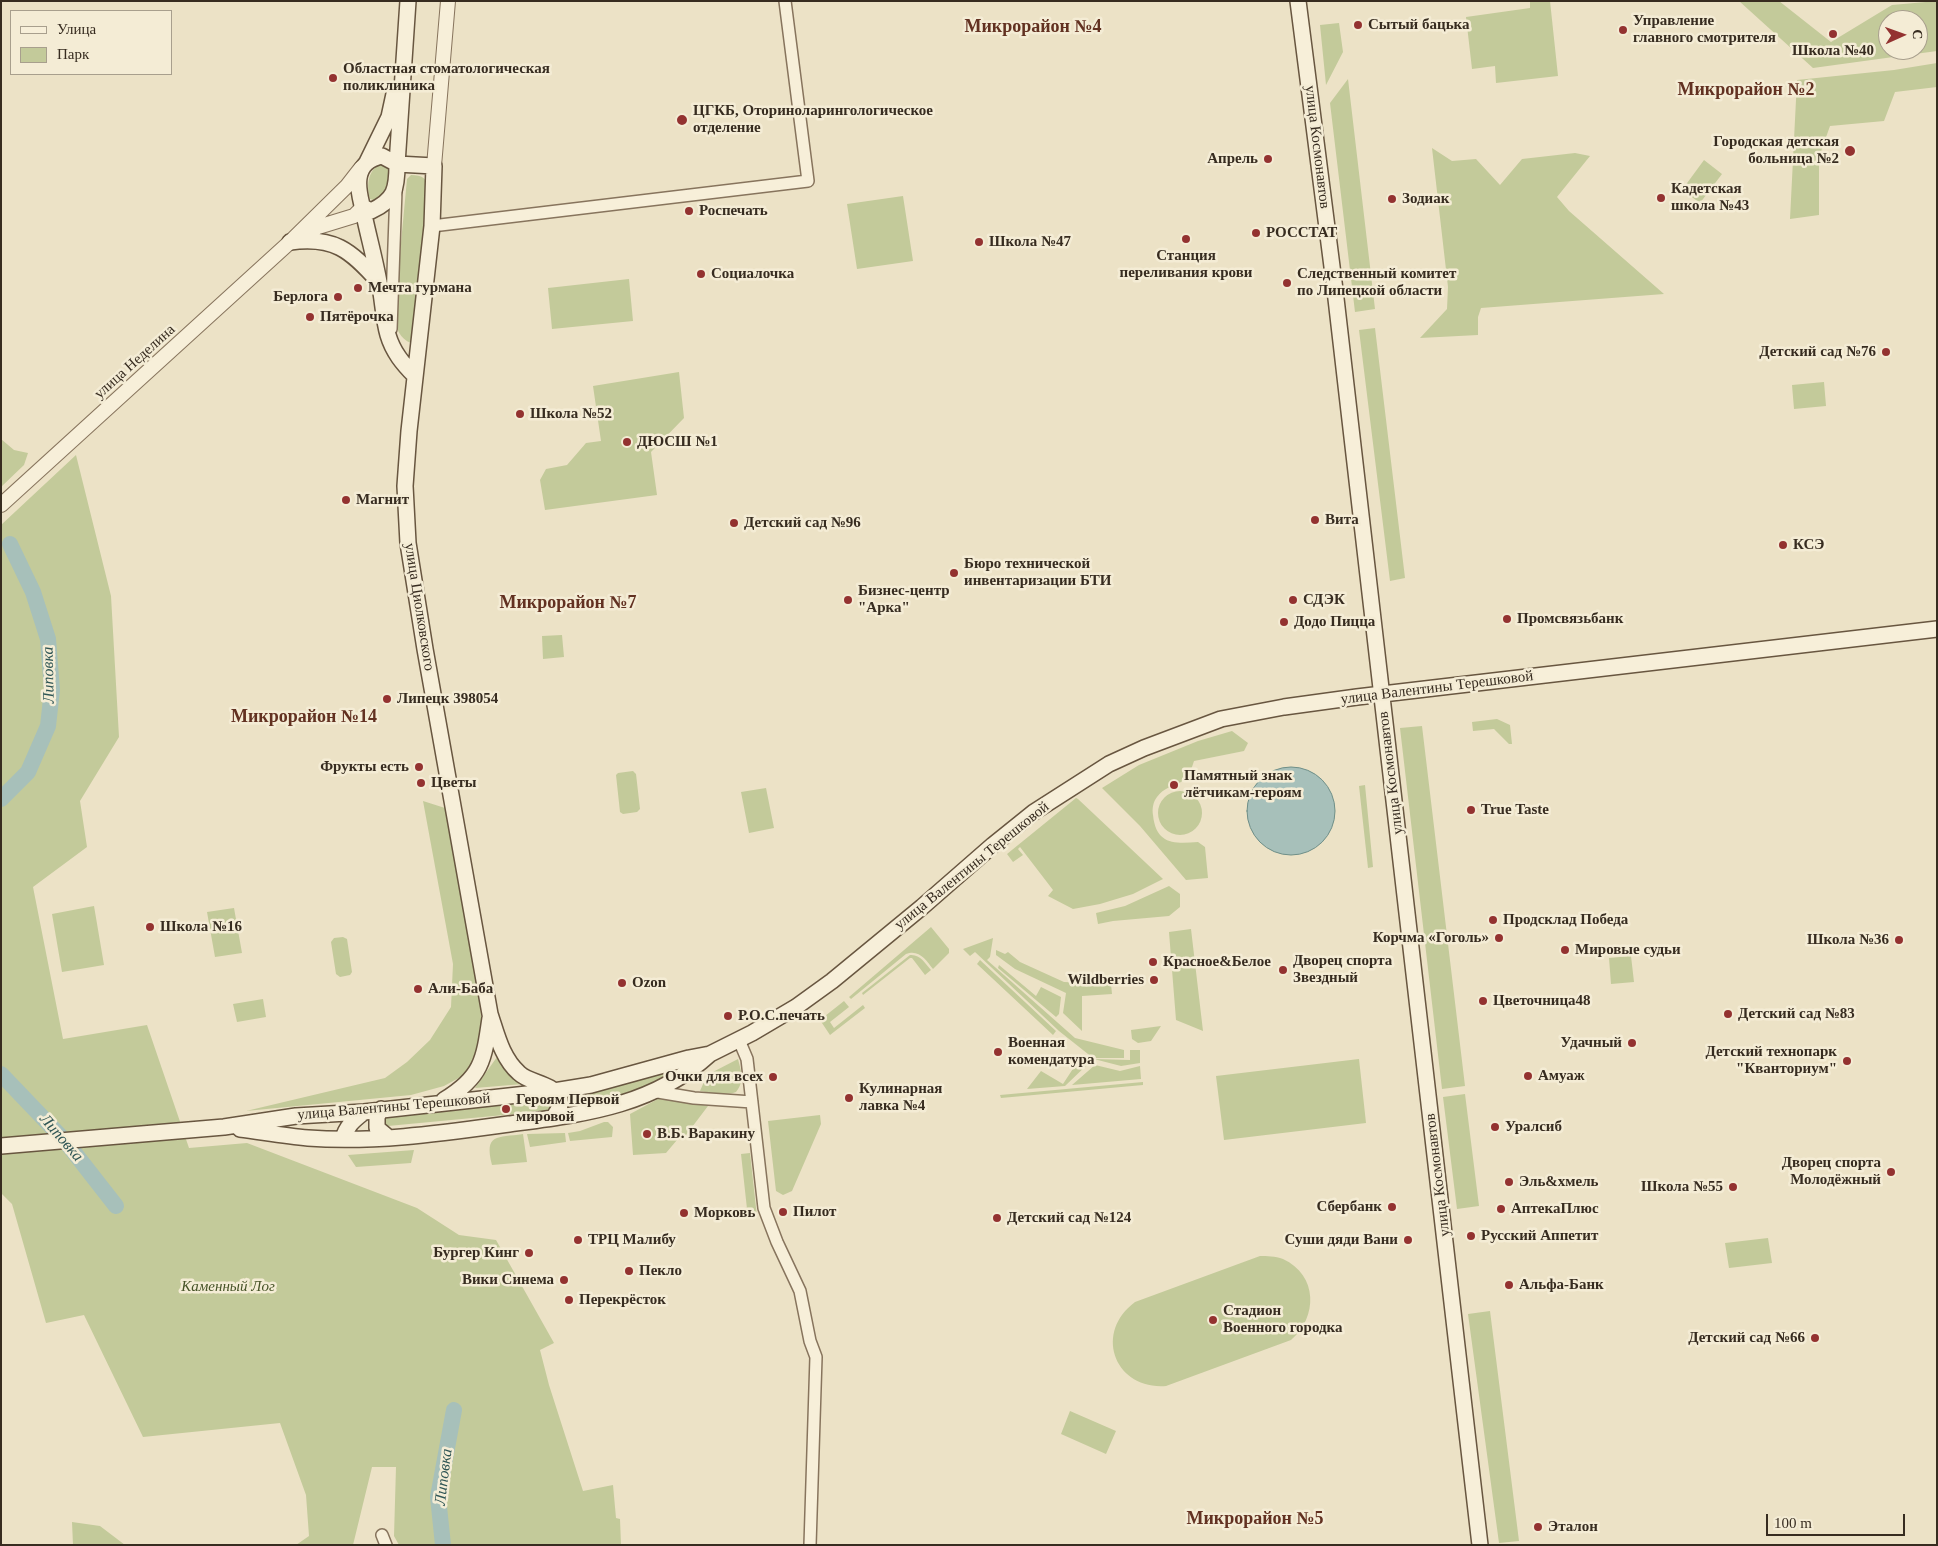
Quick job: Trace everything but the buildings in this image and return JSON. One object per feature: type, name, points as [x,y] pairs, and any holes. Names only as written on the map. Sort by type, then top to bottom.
[{"type":"main road","points":[[363,207],[371,211],[382,206],[396,190],[408,1]]},
{"type":"main road","name":"улица Космонавтов","points":[[1298,1],[1335,290],[1480,1545]]},
{"type":"main road","points":[[404,41],[389,117],[364,165],[359,179],[358,195],[363,207],[388,334],[404,365],[415,376]]},
{"type":"main road","points":[[364,165],[382,156],[397,164],[434,166]]},
{"type":"main road","name":"улица Циолковского","points":[[434,166],[432,226],[405,486],[408,543],[490,1014]]},
{"type":"main road","points":[[290,242],[310,239],[337,245],[355,258],[379,282]]},
{"type":"main road","name":"улица Валентины Терешковой","points":[[1,1146],[219,1127],[296,1116],[364,1112],[554,1091],[591,1085],[710,1054],[739,1040],[796,1007],[832,980],[1034,812],[1108,764],[1200,726],[1230,717],[1284,707],[1382,694],[1937,629]]},
{"type":"main road","points":[[490,1014],[503,1053],[519,1074],[554,1091],[558,1096],[560,1103],[553,1118]]},
{"type":"main road","points":[[439,1103],[462,1090],[482,1065],[490,1014]]},
{"type":"main road","name":"улица Валентины Терешковой","points":[[219,1127],[308,1138],[389,1138],[420,1136],[586,1114],[607,1108],[674,1082],[694,1069],[710,1054]]},
{"type":"main road","points":[[381,1109],[377,1117],[377,1128],[389,1138]]},
{"type":"main road","points":[[343,1139],[345,1130],[352,1121],[364,1112]]},
{"type":"street","points":[[434,166],[448,1]]},
{"type":"street","points":[[432,226],[808,181],[785,1]]},
{"type":"street","name":"улица Неделина","points":[[1,505],[290,242],[342,192],[364,165]]},
{"type":"street","points":[[391,341],[396,190]]},
{"type":"street","name":"улица Неделина","points":[[290,242],[318,227],[354,216],[363,207]]},
{"type":"street","points":[[739,1040],[747,1059],[764,1208],[777,1242],[800,1291],[810,1341],[816,1357],[810,1545]]},
{"type":"street","points":[[734,1101],[745,1095],[750,1080]]},
{"type":"street","points":[[652,1091],[694,1098],[752,1102]]},
{"type":"green space","points":[[1530,1],[1550,1],[1558,76],[1496,83],[1495,66],[1472,69],[1466,17],[1530,8]]},
{"type":"green space","points":[[1739,1],[1779,1],[1831,42],[1878,13],[1878,59],[1813,68]]},
{"type":"green space","points":[[1937,1],[1937,51],[1928,52],[1928,10],[1884,10],[1892,5]]},
{"type":"green space","points":[[1339,23],[1343,52],[1326,85],[1320,25]]},
{"type":"green space","points":[[1937,63],[1937,87],[1895,92],[1884,121],[1830,126],[1819,157],[1819,215],[1790,219],[1797,80],[1894,70]]},
{"type":"green space","points":[[1348,79],[1375,309],[1355,312],[1330,103]]},
{"type":"green space","points":[[1432,148],[1452,161],[1476,159],[1500,185],[1522,159],[1575,153],[1590,156],[1557,197],[1569,211],[1664,294],[1481,308],[1478,317],[1478,335],[1420,338],[1447,309],[1448,287]]},
{"type":"green space","points":[[1704,160],[1722,174],[1700,203],[1682,190]]},
{"type":"green space","points":[[383,163],[391,165],[393,183],[377,201],[370,199],[368,183],[374,169]]},
{"type":"green space","points":[[411,175],[424,178],[430,189],[411,343],[399,333],[394,317],[407,179]]},
{"type":"green space","points":[[903,196],[913,261],[857,269],[847,204]]},
{"type":"green space","points":[[629,279],[633,321],[552,329],[548,288]]},
{"type":"green space","points":[[1375,328],[1405,578],[1390,581],[1359,330]]},
{"type":"green space","name":"ДЮСШ №1","points":[[679,372],[684,418],[651,452],[657,495],[545,510],[540,480],[546,469],[567,465],[586,443],[601,441],[593,386]]},
{"type":"green space","points":[[1824,382],[1826,406],[1794,409],[1792,385]]},
{"type":"green space","points":[[1,439],[14,450],[28,453],[24,465],[1,487]]},
{"type":"green space","name":"Каменный Лог","points":[[76,455],[111,596],[119,737],[80,801],[87,847],[33,887],[63,1039],[147,1025],[189,1148],[247,1143],[417,1208],[459,1235],[496,1240],[554,1343],[540,1350],[549,1385],[583,1491],[613,1485],[616,1518],[620,1519],[621,1545],[399,1545],[394,1536],[396,1467],[372,1467],[353,1545],[296,1545],[309,1536],[306,1495],[280,1423],[143,1437],[84,1315],[46,1323],[12,1204],[1,1193],[1,525]]},
{"type":"green space","points":[[562,635],[564,657],[543,659],[542,636]]},
{"type":"green space","points":[[1497,719],[1510,725],[1512,744],[1509,744],[1494,729],[1473,731],[1472,722]]},
{"type":"green space","points":[[1422,726],[1465,1086],[1442,1089],[1400,728]]},
{"type":"green space","points":[[1232,731],[1248,743],[1244,751],[1194,761],[1186,777],[1162,792],[1154,803],[1155,825],[1162,837],[1174,842],[1198,842],[1205,847],[1208,878],[1186,880],[1140,826],[1102,788],[1139,765],[1198,741]]},
{"type":"green space","points":[[633,771],[636,774],[640,809],[637,812],[623,814],[620,812],[616,775]]},
{"type":"green space","points":[[1365,785],[1373,867],[1368,868],[1359,786]]},
{"type":"green space","points":[[766,788],[774,828],[749,833],[741,792]]},
{"type":"green space","points":[[1176,791],[1184,791],[1196,797],[1202,813],[1196,829],[1184,835],[1176,835],[1164,829],[1158,817],[1158,809],[1164,797]]},
{"type":"green space","points":[[1076,798],[1163,879],[1133,894],[1100,904],[1073,909],[1048,896],[1053,890],[1020,847],[1018,849],[1023,855],[1013,862],[1007,854]]},
{"type":"green space","points":[[423,801],[445,808],[477,979],[482,1025],[476,1063],[466,1074],[444,1086],[411,1095],[246,1111],[385,1078],[407,1062],[430,1040],[451,1007],[453,964]]},
{"type":"green space","points":[[1169,886],[1180,894],[1180,907],[1169,916],[1098,924],[1096,913],[1125,906]]},
{"type":"green space","points":[[94,906],[104,965],[62,972],[52,914]]},
{"type":"green space","points":[[234,908],[242,953],[215,957],[207,912]]},
{"type":"green space","points":[[931,927],[949,949],[949,953],[933,969],[918,954],[906,954],[851,999],[849,997]]},
{"type":"green space","points":[[1191,929],[1203,1031],[1176,1020],[1169,932]]},
{"type":"green space","points":[[343,937],[347,939],[352,972],[350,975],[340,977],[336,974],[331,942],[334,938]]},
{"type":"green space","points":[[993,938],[990,957],[987,960],[1075,1038],[1124,1050],[1124,1058],[1093,1058],[1059,1031],[975,952],[970,956],[963,949]]},
{"type":"green space","points":[[996,950],[1005,954],[1008,952],[1020,962],[1064,982],[1111,984],[1112,994],[1082,996],[1082,1031],[1063,1013],[1066,993],[1015,969],[996,955]]},
{"type":"green space","points":[[910,955],[919,957],[931,970],[925,975],[910,958],[863,995],[862,993]]},
{"type":"green space","points":[[1631,956],[1634,982],[1611,984],[1609,958]]},
{"type":"green space","points":[[980,960],[1056,1031],[1053,1035],[977,964]]},
{"type":"green space","points":[[999,965],[1036,996],[1041,987],[1061,997],[1059,1014],[1056,1017],[998,968]]},
{"type":"green space","points":[[263,999],[266,1017],[237,1022],[233,1004]]},
{"type":"green space","points":[[844,1001],[849,1007],[830,1022],[834,1028],[863,1005],[865,1008],[830,1035],[820,1020]]},
{"type":"green space","points":[[1161,1026],[1151,1041],[1138,1043],[1132,1039],[1131,1030]]},
{"type":"green space","points":[[1130,1050],[1140,1050],[1140,1063],[1121,1066],[1094,1059],[1130,1060]]},
{"type":"green space","points":[[1082,1055],[1091,1061],[1065,1086],[1027,1089],[1041,1071],[1063,1084]]},
{"type":"green space","points":[[497,1057],[508,1071],[523,1084],[475,1088]]},
{"type":"green space","points":[[738,1059],[741,1084],[736,1092],[723,1094],[700,1091],[707,1075]]},
{"type":"green space","points":[[1359,1059],[1366,1123],[1224,1140],[1216,1076]]},
{"type":"green space","points":[[690,1062],[641,1088],[575,1109],[572,1092]]},
{"type":"green space","points":[[1095,1065],[1120,1071],[1140,1066],[1141,1079],[1072,1085]]},
{"type":"green space","points":[[1143,1082],[1143,1085],[1001,1098],[1000,1095]]},
{"type":"green space","points":[[1465,1094],[1479,1206],[1457,1209],[1443,1097]]},
{"type":"green space","points":[[550,1099],[552,1109],[546,1111],[388,1126],[385,1123],[385,1117]]},
{"type":"green space","points":[[658,1099],[673,1099],[708,1106],[683,1139],[677,1140],[666,1153],[633,1155],[630,1114]]},
{"type":"green space","points":[[820,1115],[821,1124],[792,1191],[783,1195],[776,1191],[768,1121]]},
{"type":"green space","points":[[608,1122],[613,1127],[612,1137],[570,1141],[568,1133],[580,1131]]},
{"type":"green space","points":[[565,1133],[566,1142],[530,1147],[527,1134]]},
{"type":"green space","points":[[523,1134],[527,1162],[492,1165],[490,1155],[491,1142],[500,1137]]},
{"type":"green space","points":[[414,1150],[411,1163],[356,1167],[348,1155]]},
{"type":"green space","points":[[750,1153],[757,1217],[748,1218],[741,1154]]},
{"type":"green space","points":[[1768,1238],[1772,1263],[1729,1268],[1725,1243]]},
{"type":"green space","name":"Стадион Военного городка","points":[[1260,1256],[1283,1259],[1295,1266],[1303,1275],[1308,1286],[1310,1308],[1300,1331],[1291,1340],[1166,1386],[1148,1385],[1134,1379],[1123,1369],[1116,1357],[1113,1343],[1115,1329],[1122,1315],[1135,1302]]},
{"type":"green space","points":[[1490,1311],[1519,1541],[1499,1543],[1468,1314]]},
{"type":"green space","points":[[1070,1411],[1116,1431],[1106,1454],[1061,1434]]},
{"type":"green space","points":[[72,1522],[100,1526],[125,1545],[73,1545]]},
{"type":"water","points":[[1291,767],[1308,771],[1322,780],[1331,794],[1335,811],[1331,828],[1322,842],[1308,851],[1291,855],[1274,851],[1260,842],[1251,828],[1247,811],[1251,794],[1260,780],[1274,771]]},
{"type":"waterway","name":"Липовка","points":[[1,799],[28,772],[48,726],[52,690],[48,639],[33,592],[10,544]]},
{"type":"waterway","name":"Липовка","points":[[1,1074],[66,1142],[116,1206]]},
{"type":"waterway","name":"Липовка","points":[[443,1545],[438,1497],[454,1410]]},
{"type":"place","name":"Сытый бацька","points":[[1358,25]]},
{"type":"place","name":"Управление главного смотрителя","points":[[1623,30]]},
{"type":"place","name":"Школа №40","points":[[1833,34]]},
{"type":"place","name":"Областная стоматологическая поликлиника","points":[[333,78]]},
{"type":"place","name":"ЦГКБ, Оториноларингологическое отделение","points":[[682,120]]},
{"type":"place","name":"Городская детская больница №2","points":[[1850,151]]},
{"type":"place","name":"Апрель","points":[[1268,159]]},
{"type":"place","name":"Кадетская школа №43","points":[[1661,198]]},
{"type":"place","name":"Зодиак","points":[[1392,199]]},
{"type":"place","name":"Роспечать","points":[[689,211]]},
{"type":"place","name":"РОССТАТ","points":[[1256,233]]},
{"type":"place","name":"Станция переливания крови","points":[[1186,239]]},
{"type":"place","name":"Школа №47","points":[[979,242]]},
{"type":"place","name":"Социалочка","points":[[701,274]]},
{"type":"place","name":"Следственный комитет по Липецкой области","points":[[1287,283]]},
{"type":"place","name":"Мечта гурмана","points":[[358,288]]},
{"type":"place","name":"Берлога","points":[[338,297]]},
{"type":"place","name":"Пятёрочка","points":[[310,317]]},
{"type":"place","name":"Детский сад №76","points":[[1886,352]]},
{"type":"place","name":"Школа №52","points":[[520,414]]},
{"type":"place","name":"ДЮСШ №1","points":[[627,442]]},
{"type":"place","name":"Магнит","points":[[346,500]]},
{"type":"place","name":"Вита","points":[[1315,520]]},
{"type":"place","name":"Детский сад №96","points":[[734,523]]},
{"type":"place","name":"КСЭ","points":[[1783,545]]},
{"type":"place","name":"Бюро технической инвентаризации БТИ","points":[[954,573]]},
{"type":"place","name":"Бизнес-центр \"Арка\"","points":[[848,600]]},
{"type":"place","name":"СДЭК","points":[[1293,600]]},
{"type":"place","name":"Промсвязьбанк","points":[[1507,619]]},
{"type":"place","name":"Додо Пицца","points":[[1284,622]]},
{"type":"place","name":"Липецк 398054","points":[[387,699]]},
{"type":"place","name":"Фрукты есть","points":[[419,767]]},
{"type":"place","name":"Цветы","points":[[421,783]]},
{"type":"place","name":"Памятный знак лётчикам-героям","points":[[1174,785]]},
{"type":"place","name":"True Taste","points":[[1471,810]]},
{"type":"place","name":"Продсклад Победа","points":[[1493,920]]},
{"type":"place","name":"Школа №16","points":[[150,927]]},
{"type":"place","name":"Корчма «Гоголь»","points":[[1499,938]]},
{"type":"place","name":"Школа №36","points":[[1899,940]]},
{"type":"place","name":"Мировые судьи","points":[[1565,950]]},
{"type":"place","name":"Красное&Белое","points":[[1153,962]]},
{"type":"place","name":"Дворец спорта Звездный","points":[[1283,970]]},
{"type":"place","name":"Wildberries","points":[[1154,980]]},
{"type":"place","name":"Ozon","points":[[622,983]]},
{"type":"place","name":"Али-Баба","points":[[418,989]]},
{"type":"place","name":"Цветочница48","points":[[1483,1001]]},
{"type":"place","name":"Детский сад №83","points":[[1728,1014]]},
{"type":"place","name":"Р.О.С.печать","points":[[728,1016]]},
{"type":"place","name":"Удачный","points":[[1632,1043]]},
{"type":"place","name":"Военная комендатура","points":[[998,1052]]},
{"type":"place","name":"Детский технопарк \"Кванториум\"","points":[[1847,1061]]},
{"type":"place","name":"Амуаж","points":[[1528,1076]]},
{"type":"place","name":"Очки для всех","points":[[773,1077]]},
{"type":"place","name":"Кулинарная лавка №4","points":[[849,1098]]},
{"type":"place","name":"Героям Первой мировой","points":[[506,1109]]},
{"type":"place","name":"Уралсиб","points":[[1495,1127]]},
{"type":"place","name":"В.Б. Варакину","points":[[647,1134]]},
{"type":"place","name":"Дворец спорта Молодёжный","points":[[1891,1172]]},
{"type":"place","name":"Эль&хмель","points":[[1509,1182]]},
{"type":"place","name":"Школа №55","points":[[1733,1187]]},
{"type":"place","name":"Сбербанк","points":[[1392,1207]]},
{"type":"place","name":"АптекаПлюс","points":[[1501,1209]]},
{"type":"place","name":"Пилот","points":[[783,1212]]},
{"type":"place","name":"Морковь","points":[[684,1213]]},
{"type":"place","name":"Детский сад №124","points":[[997,1218]]},
{"type":"place","name":"Русский Аппетит","points":[[1471,1236]]},
{"type":"place","name":"ТРЦ Малибу","points":[[578,1240]]},
{"type":"place","name":"Суши дяди Вани","points":[[1408,1240]]},
{"type":"place","name":"Бургер Кинг","points":[[529,1253]]},
{"type":"place","name":"Пекло","points":[[629,1271]]},
{"type":"place","name":"Вики Синема","points":[[564,1280]]},
{"type":"place","name":"Альфа-Банк","points":[[1509,1285]]},
{"type":"place","name":"Перекрёсток","points":[[569,1300]]},
{"type":"place","name":"Стадион Военного городка","points":[[1213,1320]]},
{"type":"place","name":"Детский сад №66","points":[[1815,1338]]},
{"type":"place","name":"Эталон","points":[[1538,1527]]},
{"type":"district","name":"Микрорайон №4","points":[[1033,27]]},
{"type":"district","name":"Микрорайон №2","points":[[1746,90]]},
{"type":"district","name":"Микрорайон №7","points":[[568,603]]},
{"type":"district","name":"Микрорайон №14","points":[[304,717]]},
{"type":"district","name":"Микрорайон №5","points":[[1255,1519]]}]
